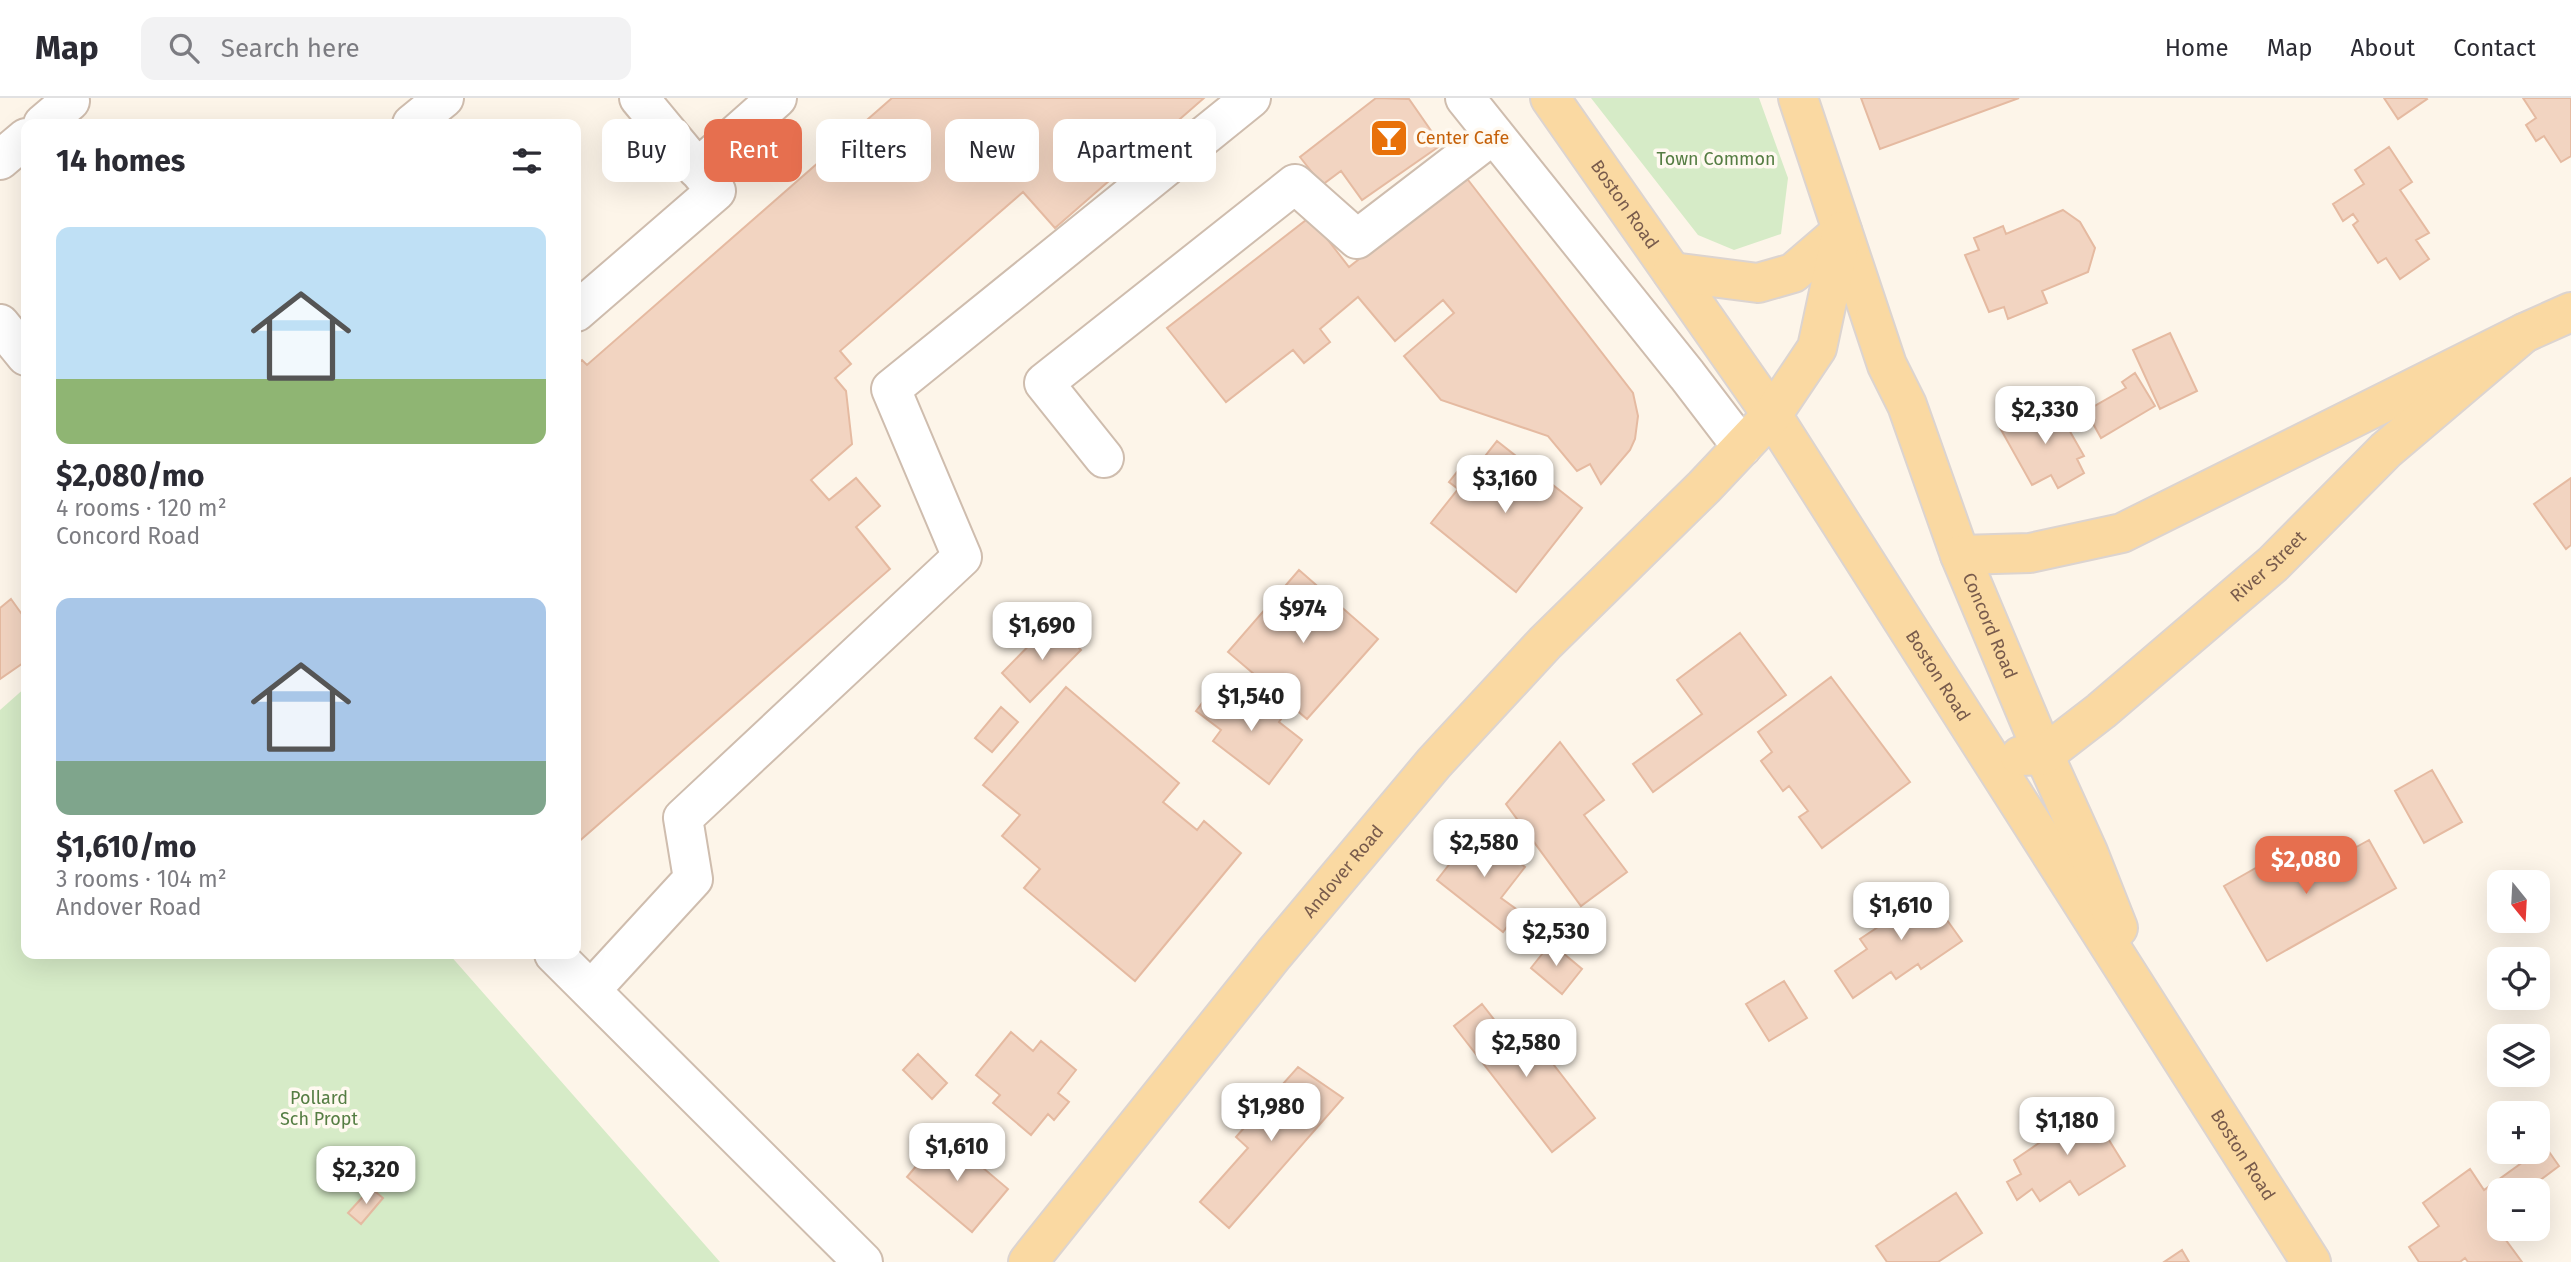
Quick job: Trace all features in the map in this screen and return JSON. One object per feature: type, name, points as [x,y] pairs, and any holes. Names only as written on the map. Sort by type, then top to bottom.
[{"type":"main road","name":"Boston Road","points":[[1550,98],[1772,415],[2311,1262]]},
{"type":"main road","name":"Concord Road","points":[[1798,98],[1887,365],[1907,405],[1959,555],[2088,852],[2152,1014]]},
{"type":"main road","points":[[1672,272],[1758,283],[1793,273],[1842,231]]},
{"type":"main road","points":[[1772,415],[1817,348],[1842,231]]},
{"type":"main road","name":"River Street","points":[[1959,555],[2030,553],[2122,533],[2571,312]]},
{"type":"main road","name":"River Street","points":[[2044,755],[2101,711],[2273,564],[2386,450],[2524,333]]},
{"type":"main road","name":"Andover Road","points":[[1028,1262],[1274,954],[1434,762],[1545,643],[1772,415]]},
{"type":"main road","points":[[1990,759],[2044,755]]},
{"type":"lane","points":[[418,119],[444,98]]},
{"type":"lane","points":[[581,308],[716,191],[639,98]]},
{"type":"lane","points":[[697,169],[777,98]]},
{"type":"lane","points":[[591,990],[693,879],[683,818],[962,558],[891,389],[1251,98]]},
{"type":"lane","points":[[1465,98],[1742,447]]},
{"type":"lane","points":[[1104,458],[1044,383],[1295,184],[1357,239],[1494,134]]},
{"type":"lane","points":[[0,160],[21,142]]},
{"type":"lane","points":[[0,324],[21,350]]},
{"type":"lane","points":[[559,959],[863,1262]]},
{"type":"green space","name":"Town Common","points":[[1591,98],[1759,98],[1788,178],[1781,234],[1734,250],[1698,235]]},
{"type":"green space","name":"Pollard Sch Propt","points":[[21,691],[21,959],[453,959],[720,1262],[0,1262],[0,710]]},
{"type":"building","points":[[892,98],[1204,98],[1180,119],[1053,119],[1053,182],[1108,182],[1055,228],[1023,192],[840,351],[851,364],[835,378],[846,391],[852,444],[811,480],[829,500],[856,478],[880,506],[856,527],[890,569],[581,840],[582,360],[587,365],[796,182],[802,182],[802,177],[816,165],[816,182],[931,182],[931,119],[868,119]]},
{"type":"building","points":[[1376,98],[1409,99],[1441,145],[1362,200],[1341,171],[1322,185],[1300,157]]},
{"type":"building","points":[[1861,98],[2019,98],[1880,149]]},
{"type":"building","points":[[2384,98],[2426,98],[2427,99],[2398,119]]},
{"type":"building","points":[[2523,98],[2571,98],[2571,156],[2561,162],[2544,136],[2536,141],[2526,125],[2536,118]]},
{"type":"building","points":[[2389,147],[2412,182],[2400,190],[2429,233],[2416,240],[2429,259],[2400,279],[2386,258],[2378,263],[2353,225],[2358,221],[2353,214],[2343,221],[2333,204],[2364,184],[2355,170]]},
{"type":"building","points":[[1465,176],[1633,393],[1638,416],[1635,439],[1630,450],[1601,484],[1590,464],[1577,471],[1548,436],[1441,400],[1404,356],[1454,313],[1443,300],[1395,341],[1358,297],[1320,329],[1330,342],[1304,363],[1293,350],[1226,402],[1167,328],[1310,217],[1349,267]]},
{"type":"building","points":[[2063,210],[2080,222],[2095,248],[2088,272],[2042,291],[2047,303],[2008,319],[2004,307],[1989,312],[1965,255],[1979,250],[1974,238],[2003,226],[2006,234]]},
{"type":"building","points":[[2170,333],[2197,391],[2160,409],[2133,350]]},
{"type":"building","points":[[2135,373],[2155,406],[2101,438],[2086,411],[2126,388],[2122,382]]},
{"type":"building","points":[[2052,400],[2084,456],[2077,459],[2084,473],[2058,488],[2051,475],[2032,485],[2000,428]]},
{"type":"building","points":[[1497,441],[1582,508],[1516,592],[1431,523],[1458,489],[1449,482],[1469,457],[1478,465]]},
{"type":"building","points":[[2571,478],[2571,545],[2566,549],[2534,504]]},
{"type":"building","points":[[1299,570],[1378,639],[1307,719],[1228,652]]},
{"type":"building","points":[[11,599],[21,613],[21,664],[0,679],[0,608]]},
{"type":"building","points":[[1053,621],[1081,650],[1030,702],[1002,673]]},
{"type":"building","points":[[1740,633],[1786,695],[1653,792],[1633,764],[1702,714],[1677,680]]},
{"type":"building","points":[[1831,677],[1910,782],[1822,848],[1799,817],[1808,811],[1789,786],[1783,791],[1761,761],[1772,752],[1758,732]]},
{"type":"building","points":[[1215,686],[1247,711],[1259,696],[1284,715],[1279,722],[1302,740],[1269,784],[1213,741],[1221,730],[1196,711]]},
{"type":"building","points":[[1066,687],[1179,783],[1163,802],[1197,830],[1204,821],[1241,853],[1135,981],[1024,888],[1040,869],[1002,836],[1020,815],[983,785]]},
{"type":"building","points":[[1001,707],[1018,722],[992,752],[975,738]]},
{"type":"building","points":[[1560,742],[1604,800],[1584,815],[1627,872],[1581,906],[1506,804]]},
{"type":"building","points":[[2432,770],[2462,822],[2424,843],[2395,791]]},
{"type":"building","points":[[1477,829],[1525,867],[1501,898],[1519,911],[1503,932],[1437,880]]},
{"type":"building","points":[[2369,840],[2396,888],[2267,961],[2224,886],[2291,848],[2306,875]]},
{"type":"building","points":[[1921,884],[1962,941],[1921,969],[1918,964],[1896,979],[1891,972],[1853,998],[1835,971],[1867,949],[1860,939],[1887,921],[1881,912]]},
{"type":"building","points":[[1551,943],[1582,969],[1562,994],[1531,968]]},
{"type":"building","points":[[1784,981],[1807,1018],[1769,1041],[1746,1004]]},
{"type":"building","points":[[1482,1004],[1503,1031],[1511,1025],[1539,1061],[1546,1055],[1595,1118],[1552,1152],[1454,1026]]},
{"type":"building","points":[[1011,1032],[1033,1051],[1041,1041],[1076,1070],[1058,1093],[1069,1102],[1054,1120],[1048,1114],[1031,1135],[993,1103],[1000,1095],[976,1075]]},
{"type":"building","points":[[918,1054],[947,1083],[932,1099],[903,1070]]},
{"type":"building","points":[[1298,1067],[1343,1098],[1229,1228],[1200,1202],[1248,1148],[1236,1137]]},
{"type":"building","points":[[2086,1103],[2125,1166],[2079,1195],[2070,1181],[2040,1201],[2032,1189],[2017,1200],[2007,1182],[2021,1174],[2014,1160],[2042,1141],[2038,1134]]},
{"type":"building","points":[[943,1134],[1008,1189],[972,1232],[907,1177]]},
{"type":"building","points":[[2550,1153],[2559,1166],[2543,1178],[2501,1178],[2520,1164],[2550,1164]]},
{"type":"building","points":[[2470,1169],[2484,1190],[2487,1188],[2487,1241],[2507,1241],[2522,1262],[2468,1262],[2465,1258],[2460,1262],[2419,1262],[2409,1247],[2439,1226],[2423,1203]]},
{"type":"building","points":[[371,1188],[383,1198],[361,1224],[348,1213]]},
{"type":"building","points":[[1956,1193],[1982,1233],[1938,1262],[1887,1262],[1876,1246]]},
{"type":"building","points":[[2182,1250],[2189,1262],[2164,1262]]},
{"type":"place","name":"Center Cafe","points":[[1389,138]]}]
